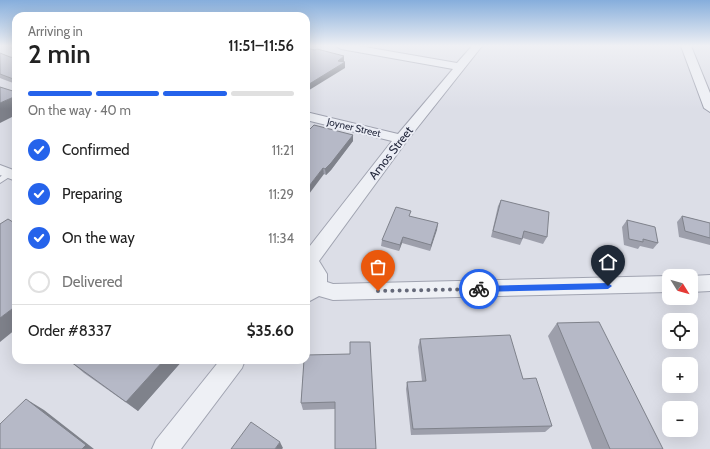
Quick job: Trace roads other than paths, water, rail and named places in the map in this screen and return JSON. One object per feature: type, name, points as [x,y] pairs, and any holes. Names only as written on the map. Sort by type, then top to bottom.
[{"type":"street","name":"Amos Street","points":[[310,258],[460,67]]},
{"type":"street","points":[[694,67],[710,108]]},
{"type":"street","name":"Joyner Street","points":[[310,117],[402,139]]},
{"type":"street","points":[[310,265],[314,267],[318,273],[319,280],[311,291]]},
{"type":"street","points":[[698,284],[710,283]]},
{"type":"street","points":[[311,291],[333,292],[662,284]]},
{"type":"street","points":[[165,449],[231,364]]}]
